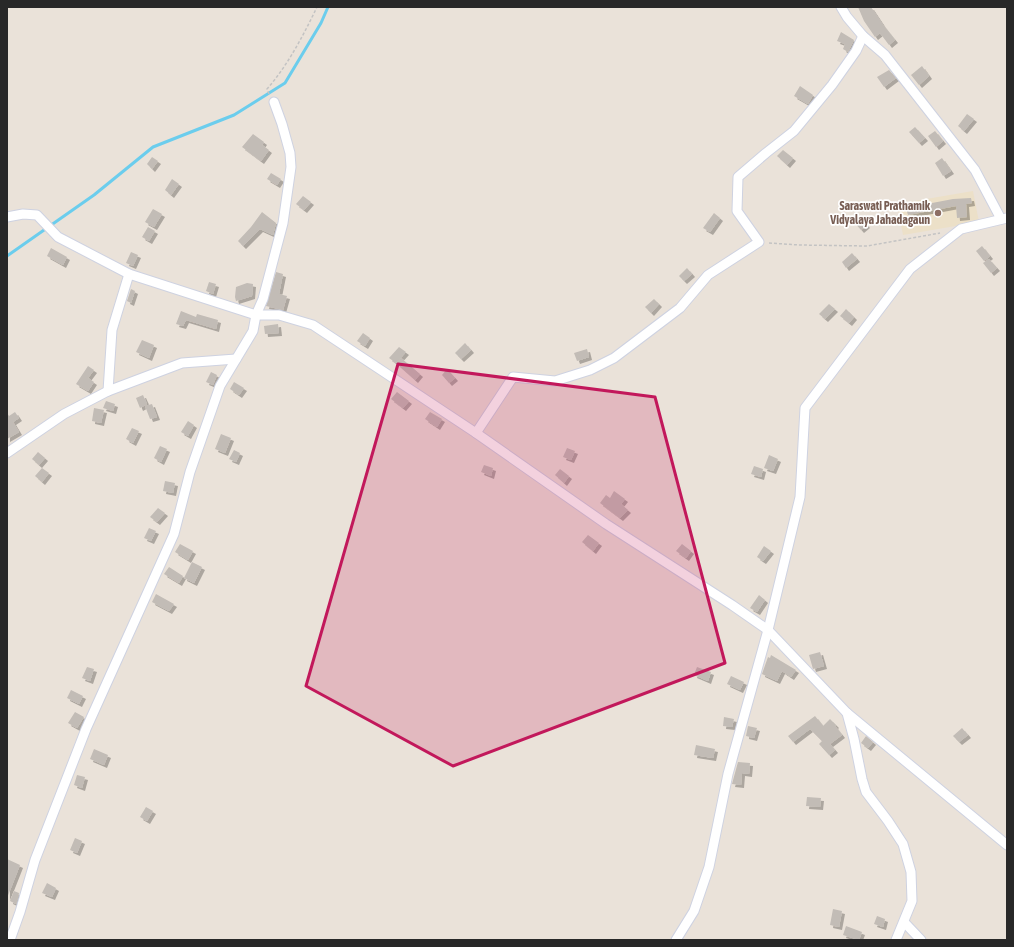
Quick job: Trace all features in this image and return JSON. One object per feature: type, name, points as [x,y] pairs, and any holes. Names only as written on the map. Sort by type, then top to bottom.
[{"type":"street","points":[[676,940],[694,910],[709,867],[728,774],[768,630],[800,497],[805,408],[910,269],[962,229],[1004,219],[975,170],[885,56],[863,36],[847,17],[841,7]]},
{"type":"street","points":[[476,433],[514,377],[555,380],[590,370],[614,358],[680,308],[708,275],[759,242],[738,211],[738,178],[794,131],[832,85],[856,51],[863,36]]},
{"type":"street","points":[[10,940],[35,860],[86,729],[174,534],[190,472],[220,386],[253,330],[256,315],[263,299],[283,223],[291,166],[290,153],[274,102]]},
{"type":"street","points":[[7,217],[23,214],[37,214],[58,237],[129,274],[256,315],[279,315],[313,326],[476,433],[606,524],[732,605],[768,630],[847,713],[1007,845]]},
{"type":"street","points":[[108,391],[112,330],[129,274]]},
{"type":"street","points":[[7,453],[64,414],[108,391],[182,363],[236,359]]},
{"type":"street","points":[[847,713],[866,792],[903,844],[911,872],[912,901],[896,940]]},
{"type":"street","points":[[904,922],[921,940]]},
{"type":"path","points":[[267,89],[275,80],[301,40],[317,7]]},
{"type":"path","points":[[759,242],[799,245],[867,246],[940,233]]},
{"type":"highlighted area","points":[[398,364],[655,397],[725,663],[453,766],[306,686]]},
{"type":"shaded area","name":"Saraswati Prathamik Vidyalaya Jahadagaun","points":[[973,191],[979,222],[903,235],[897,204]]},
{"type":"building","points":[[858,7],[871,7],[895,40],[889,45],[880,33],[875,37],[864,21]]},
{"type":"building","points":[[841,32],[854,40],[848,52],[843,49],[845,44],[837,41]]},
{"type":"building","points":[[922,66],[929,76],[919,85],[911,75]]},
{"type":"building","points":[[889,70],[896,78],[884,87],[877,77]]},
{"type":"building","points":[[800,86],[813,95],[808,104],[794,96]]},
{"type":"building","points":[[967,114],[974,119],[964,131],[958,126]]},
{"type":"building","points":[[915,127],[925,138],[919,143],[909,132]]},
{"type":"building","points":[[935,131],[943,141],[936,147],[928,136]]},
{"type":"building","points":[[253,134],[264,142],[262,145],[269,150],[261,161],[242,147]]},
{"type":"building","points":[[783,150],[793,158],[787,165],[777,156]]},
{"type":"building","points":[[152,157],[158,161],[152,169],[147,164]]},
{"type":"building","points":[[942,158],[951,171],[943,176],[935,163]]},
{"type":"building","points":[[271,173],[281,179],[277,185],[267,179]]},
{"type":"building","points":[[172,179],[179,184],[171,195],[165,190]]},
{"type":"building","points":[[303,196],[311,202],[304,210],[296,204]]},
{"type":"building","points":[[971,198],[972,203],[966,204],[967,217],[957,218],[956,206],[908,215],[906,208],[953,199]]},
{"type":"building","points":[[153,209],[162,214],[154,227],[145,222]]},
{"type":"building","points":[[262,212],[276,223],[273,235],[260,229],[243,246],[238,241]]},
{"type":"building","points":[[714,213],[720,218],[710,232],[703,228]]},
{"type":"building","points":[[860,217],[867,225],[861,230],[854,222]]},
{"type":"building","points":[[148,227],[155,231],[149,241],[142,237]]},
{"type":"building","points":[[982,246],[990,256],[984,261],[976,251]]},
{"type":"building","points":[[51,248],[67,257],[63,265],[47,256]]},
{"type":"building","points":[[131,252],[138,255],[133,266],[126,263]]},
{"type":"building","points":[[852,253],[857,259],[846,268],[842,262]]},
{"type":"building","points":[[989,259],[997,268],[991,273],[983,263]]},
{"type":"building","points":[[687,268],[692,274],[684,281],[679,276]]},
{"type":"building","points":[[276,272],[283,274],[279,294],[287,296],[283,310],[266,306]]},
{"type":"building","points":[[209,282],[216,284],[213,294],[206,291]]},
{"type":"building","points":[[247,283],[253,284],[252,296],[236,301],[236,287]]},
{"type":"building","points":[[131,289],[135,291],[131,303],[127,301]]},
{"type":"building","points":[[654,299],[659,304],[651,313],[645,307]]},
{"type":"building","points":[[829,304],[835,309],[825,319],[819,314]]},
{"type":"building","points":[[846,309],[854,317],[849,323],[840,316]]},
{"type":"building","points":[[181,311],[196,317],[197,314],[218,320],[216,329],[186,320],[183,326],[176,324]]},
{"type":"building","points":[[278,324],[279,333],[265,334],[264,326]]},
{"type":"building","points":[[363,333],[370,338],[365,346],[357,341]]},
{"type":"building","points":[[142,340],[154,345],[149,358],[136,352]]},
{"type":"building","points":[[465,343],[471,350],[461,359],[455,353]]},
{"type":"building","points":[[399,347],[406,352],[396,363],[389,358]]},
{"type":"building","points":[[587,349],[589,357],[577,361],[574,353]]},
{"type":"building","points":[[401,358],[420,374],[415,380],[397,364]]},
{"type":"building","points":[[88,366],[94,370],[88,378],[94,382],[88,391],[76,384]]},
{"type":"building","points":[[447,369],[455,378],[449,383],[442,375]]},
{"type":"building","points":[[211,372],[217,375],[213,385],[206,382]]},
{"type":"building","points":[[234,382],[244,388],[239,395],[230,389]]},
{"type":"building","points":[[397,392],[409,401],[403,408],[391,399]]},
{"type":"building","points":[[143,395],[147,404],[140,408],[136,398]]},
{"type":"building","points":[[106,401],[115,404],[113,411],[103,408]]},
{"type":"building","points":[[152,404],[157,417],[150,419],[145,406]]},
{"type":"building","points":[[94,408],[104,410],[101,423],[92,421]]},
{"type":"building","points":[[15,412],[19,418],[13,422],[19,432],[7,439],[7,413],[9,416]]},
{"type":"building","points":[[430,412],[442,419],[437,427],[425,419]]},
{"type":"building","points":[[188,421],[194,425],[188,436],[181,432]]},
{"type":"building","points":[[132,428],[139,431],[133,443],[126,439]]},
{"type":"building","points":[[221,434],[231,438],[225,453],[215,449]]},
{"type":"building","points":[[160,446],[167,449],[161,462],[154,458]]},
{"type":"building","points":[[567,448],[575,451],[571,460],[563,457]]},
{"type":"building","points":[[234,450],[240,453],[236,462],[229,459]]},
{"type":"building","points":[[38,452],[45,458],[39,465],[32,459]]},
{"type":"building","points":[[769,455],[778,459],[773,471],[764,468]]},
{"type":"building","points":[[484,465],[493,468],[491,476],[481,472]]},
{"type":"building","points":[[754,466],[763,469],[761,477],[751,474]]},
{"type":"building","points":[[42,468],[49,473],[42,482],[35,476]]},
{"type":"building","points":[[560,469],[569,476],[564,483],[555,475]]},
{"type":"building","points":[[165,481],[175,483],[173,493],[163,491]]},
{"type":"building","points":[[614,491],[625,499],[621,504],[628,510],[620,518],[600,503],[606,495],[610,498]]},
{"type":"building","points":[[158,508],[165,513],[157,522],[150,517]]},
{"type":"building","points":[[149,528],[156,531],[151,541],[144,538]]},
{"type":"building","points":[[588,535],[599,543],[593,551],[582,542]]},
{"type":"building","points":[[180,544],[193,551],[188,560],[175,552]]},
{"type":"building","points":[[682,544],[691,551],[686,558],[676,551]]},
{"type":"building","points":[[764,546],[771,551],[763,561],[757,557]]},
{"type":"building","points":[[192,562],[202,567],[194,583],[184,578]]},
{"type":"building","points":[[169,567],[183,576],[179,583],[164,574]]},
{"type":"building","points":[[156,594],[174,604],[169,611],[152,602]]},
{"type":"building","points":[[759,595],[765,600],[757,612],[750,608]]},
{"type":"building","points":[[820,652],[824,666],[813,669],[809,655]]},
{"type":"building","points":[[771,655],[796,670],[791,677],[782,671],[777,681],[762,674],[768,657],[770,658]]},
{"type":"building","points":[[87,667],[94,669],[90,681],[82,678]]},
{"type":"building","points":[[697,667],[711,672],[708,681],[694,675]]},
{"type":"building","points":[[731,676],[744,682],[740,690],[727,684]]},
{"type":"building","points":[[71,690],[83,696],[79,704],[67,698]]},
{"type":"building","points":[[75,712],[84,717],[77,728],[68,723]]},
{"type":"building","points":[[815,716],[823,726],[830,719],[842,735],[830,744],[835,750],[829,755],[819,744],[822,741],[810,729],[793,742],[788,736]]},
{"type":"building","points":[[724,717],[734,719],[732,727],[723,726]]},
{"type":"building","points":[[748,726],[757,728],[754,738],[746,736]]},
{"type":"building","points":[[962,728],[968,735],[959,742],[953,736]]},
{"type":"building","points":[[866,736],[873,742],[868,748],[861,743]]},
{"type":"building","points":[[696,745],[715,749],[713,758],[694,755]]},
{"type":"building","points":[[94,749],[108,755],[104,765],[90,759]]},
{"type":"building","points":[[738,762],[750,763],[749,774],[742,773],[741,785],[732,784]]},
{"type":"building","points":[[77,775],[85,777],[82,788],[74,785]]},
{"type":"building","points":[[807,797],[821,798],[820,807],[806,806]]},
{"type":"building","points":[[146,807],[153,811],[147,821],[140,817]]},
{"type":"building","points":[[75,838],[82,841],[77,853],[70,850]]},
{"type":"building","points":[[7,859],[20,865],[7,898]]},
{"type":"building","points":[[47,883],[56,888],[52,897],[42,893]]},
{"type":"building","points":[[14,891],[19,893],[16,904],[10,901]]},
{"type":"building","points":[[833,909],[842,911],[839,927],[830,925]]},
{"type":"building","points":[[877,916],[885,919],[883,927],[874,924]]},
{"type":"building","points":[[846,926],[862,932],[859,940],[843,935]]},
{"type":"waterway","points":[[7,256],[94,195],[153,147],[234,115],[285,83],[321,23],[328,7]]},
{"type":"place","name":"Saraswati Prathamik Vidyalaya Jahadagaun","points":[[938,213]]}]
